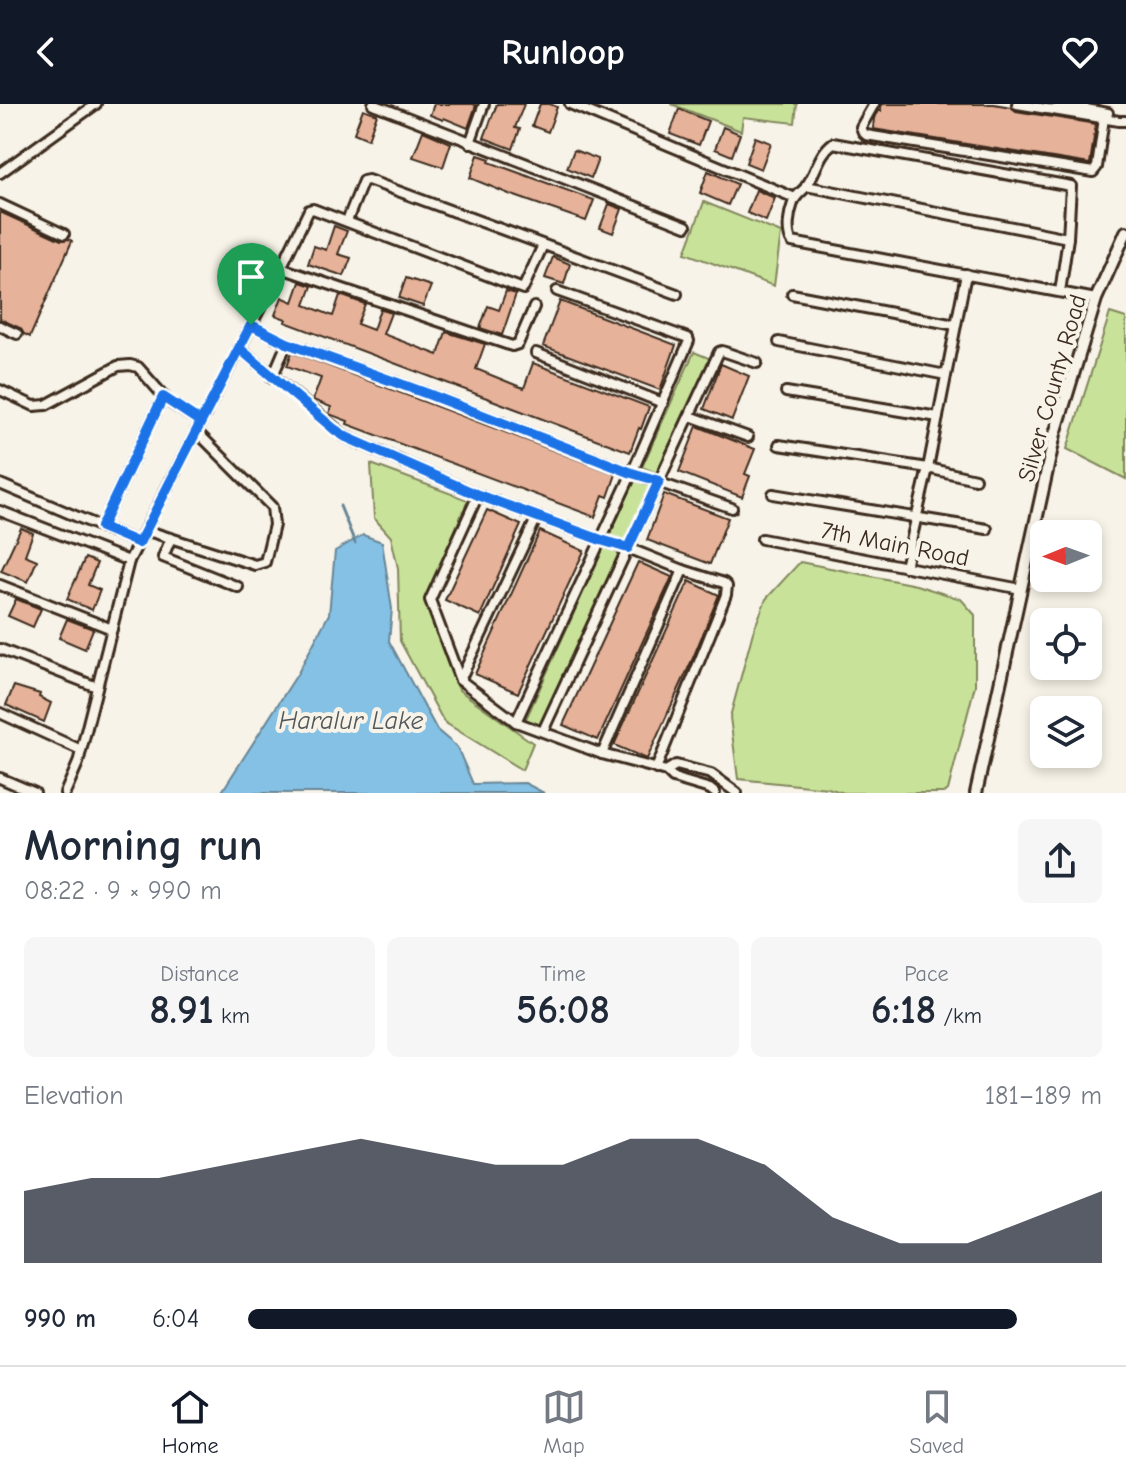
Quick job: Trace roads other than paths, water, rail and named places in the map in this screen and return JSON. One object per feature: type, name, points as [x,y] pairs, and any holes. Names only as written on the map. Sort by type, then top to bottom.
[{"type":"street","points":[[0,173],[96,104]]},
{"type":"street","points":[[373,104],[686,226]]},
{"type":"street","points":[[470,143],[484,104]]},
{"type":"street","points":[[570,104],[795,198]]},
{"type":"street","points":[[874,104],[861,127],[866,135],[1093,172],[1097,167],[1105,111]]},
{"type":"street","points":[[1017,104],[1105,111]]},
{"type":"street","points":[[1058,104],[1105,111],[1126,121]]},
{"type":"street","points":[[1060,292],[1071,186],[833,143],[792,205],[788,235],[792,242],[1096,299]]},
{"type":"street","points":[[347,221],[366,180],[677,294]]},
{"type":"street","points":[[806,186],[1068,238]]},
{"type":"street","points":[[0,204],[64,234]]},
{"type":"street","points":[[65,793],[81,750],[129,561],[309,210],[347,221],[522,289],[543,245]]},
{"type":"street","name":"Silver County Road","points":[[976,793],[1055,434],[1096,299],[1126,232]]},
{"type":"street","points":[[281,268],[512,346],[518,344],[534,307]]},
{"type":"street","points":[[905,567],[966,274]]},
{"type":"street","points":[[516,722],[689,343],[688,338],[557,291]]},
{"type":"street","points":[[792,294],[955,325]]},
{"type":"street","points":[[251,325],[287,343],[732,508]]},
{"type":"street","points":[[0,326],[17,334]]},
{"type":"street","points":[[779,342],[946,375]]},
{"type":"street","points":[[272,378],[287,343]]},
{"type":"street","points":[[239,348],[346,437],[478,495],[724,583],[727,591],[656,769]]},
{"type":"street","points":[[543,731],[720,351],[757,363]]},
{"type":"street","points":[[536,353],[663,403]]},
{"type":"street","points":[[0,390],[34,406],[46,405],[118,366],[138,367],[163,397],[199,427],[272,507],[274,525],[265,562],[255,565],[145,530]]},
{"type":"street","points":[[786,392],[938,417]]},
{"type":"street","points":[[101,527],[163,397]]},
{"type":"street","points":[[690,416],[748,437]]},
{"type":"street","points":[[779,445],[928,468],[975,479]]},
{"type":"street","points":[[0,484],[139,543]]},
{"type":"street","points":[[773,494],[987,529]]},
{"type":"street","points":[[478,495],[430,600],[460,680],[516,722],[602,754],[666,771],[673,778],[715,793]]},
{"type":"street","points":[[0,511],[129,561]]},
{"type":"street","points":[[460,680],[537,517]]},
{"type":"street","points":[[171,538],[163,557],[238,587]]},
{"type":"street","name":"7th Main Road","points":[[762,539],[1021,589]]},
{"type":"street","points":[[602,754],[683,570]]},
{"type":"street","points":[[0,585],[112,629]]},
{"type":"street","points":[[0,649],[97,687]]},
{"type":"street","points":[[0,713],[81,750]]},
{"type":"street","points":[[666,771],[676,765],[711,774],[737,793]]},
{"type":"street","points":[[0,778],[35,793]]},
{"type":"water","name":"Haralur Lake","points":[[363,535],[382,542],[392,609],[389,641],[437,730],[457,747],[473,784],[525,783],[544,793],[221,793],[298,673],[329,614],[335,551]]},
{"type":"waterway","points":[[340,506],[355,543]]}]
